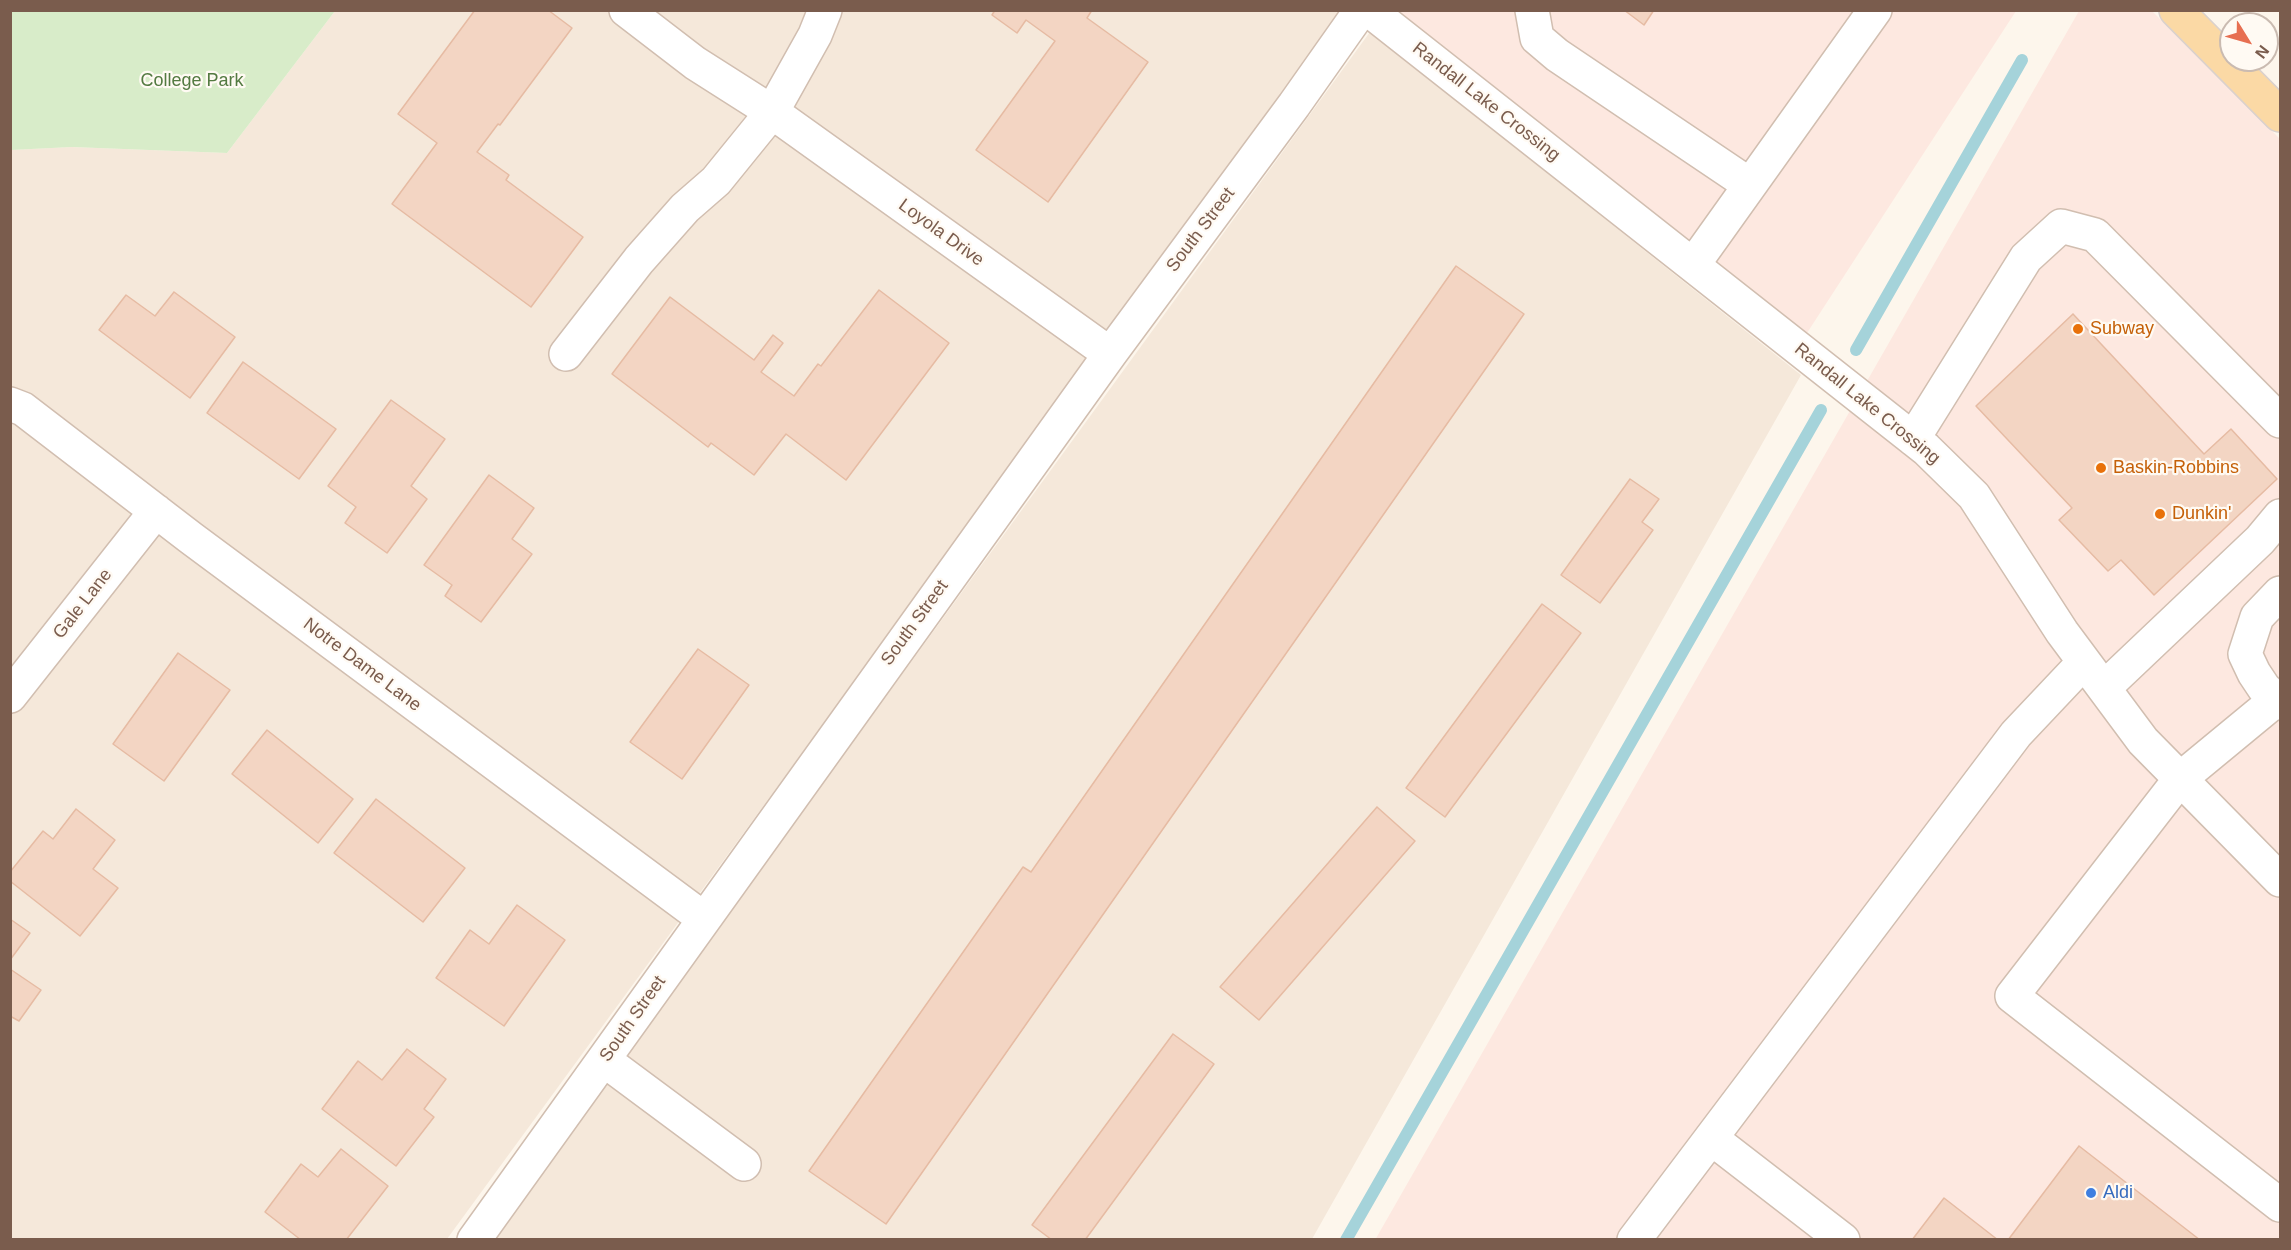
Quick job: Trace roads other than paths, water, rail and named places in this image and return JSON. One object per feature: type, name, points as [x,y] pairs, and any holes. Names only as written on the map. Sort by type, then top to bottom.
[{"type":"main road","points":[[2176,10],[2280,115]]},
{"type":"street","name":"Loyola Drive","points":[[626,10],[695,63],[772,111],[1110,354]]},
{"type":"street","points":[[566,354],[639,260],[686,208],[716,181],[772,111],[825,10]]},
{"type":"street","name":"South Street","points":[[474,1239],[1110,354],[1294,105],[1361,10]]},
{"type":"street","name":"Randall Lake Crossing","points":[[1369,10],[1913,439],[1974,496],[2084,662],[2143,741],[2280,880]]},
{"type":"street","points":[[1532,10],[1537,38],[1557,55],[1750,185]]},
{"type":"street","points":[[1693,265],[1875,11]]},
{"type":"street","points":[[1913,439],[2026,258],[2061,226],[2095,235],[2280,421]]},
{"type":"street","name":"Notre Dame Lane","points":[[17,406],[703,918]]},
{"type":"street","name":"Gale Lane","points":[[10,696],[156,511]]},
{"type":"street","points":[[2104,688],[2260,540],[2280,516]]},
{"type":"street","points":[[2280,592],[2257,617],[2245,654],[2264,688],[2279,701],[2180,779],[2012,996],[2280,1205]]},
{"type":"street","points":[[1634,1239],[2016,734],[2084,662]]},
{"type":"street","points":[[604,1060],[744,1164]]},
{"type":"street","points":[[1711,1138],[1843,1239]]},
{"type":"waterway","points":[[1856,350],[2022,60]]},
{"type":"waterway","points":[[1346,1240],[1821,410]]},
{"type":"place","name":"Subway","points":[[2078,329]]},
{"type":"place","name":"Baskin-Robbins","points":[[2101,468]]},
{"type":"place","name":"Dunkin'","points":[[2160,514]]},
{"type":"place","name":"Aldi","points":[[2091,1193]]},
{"type":"park label","name":"College Park","points":[[192,81]]}]
